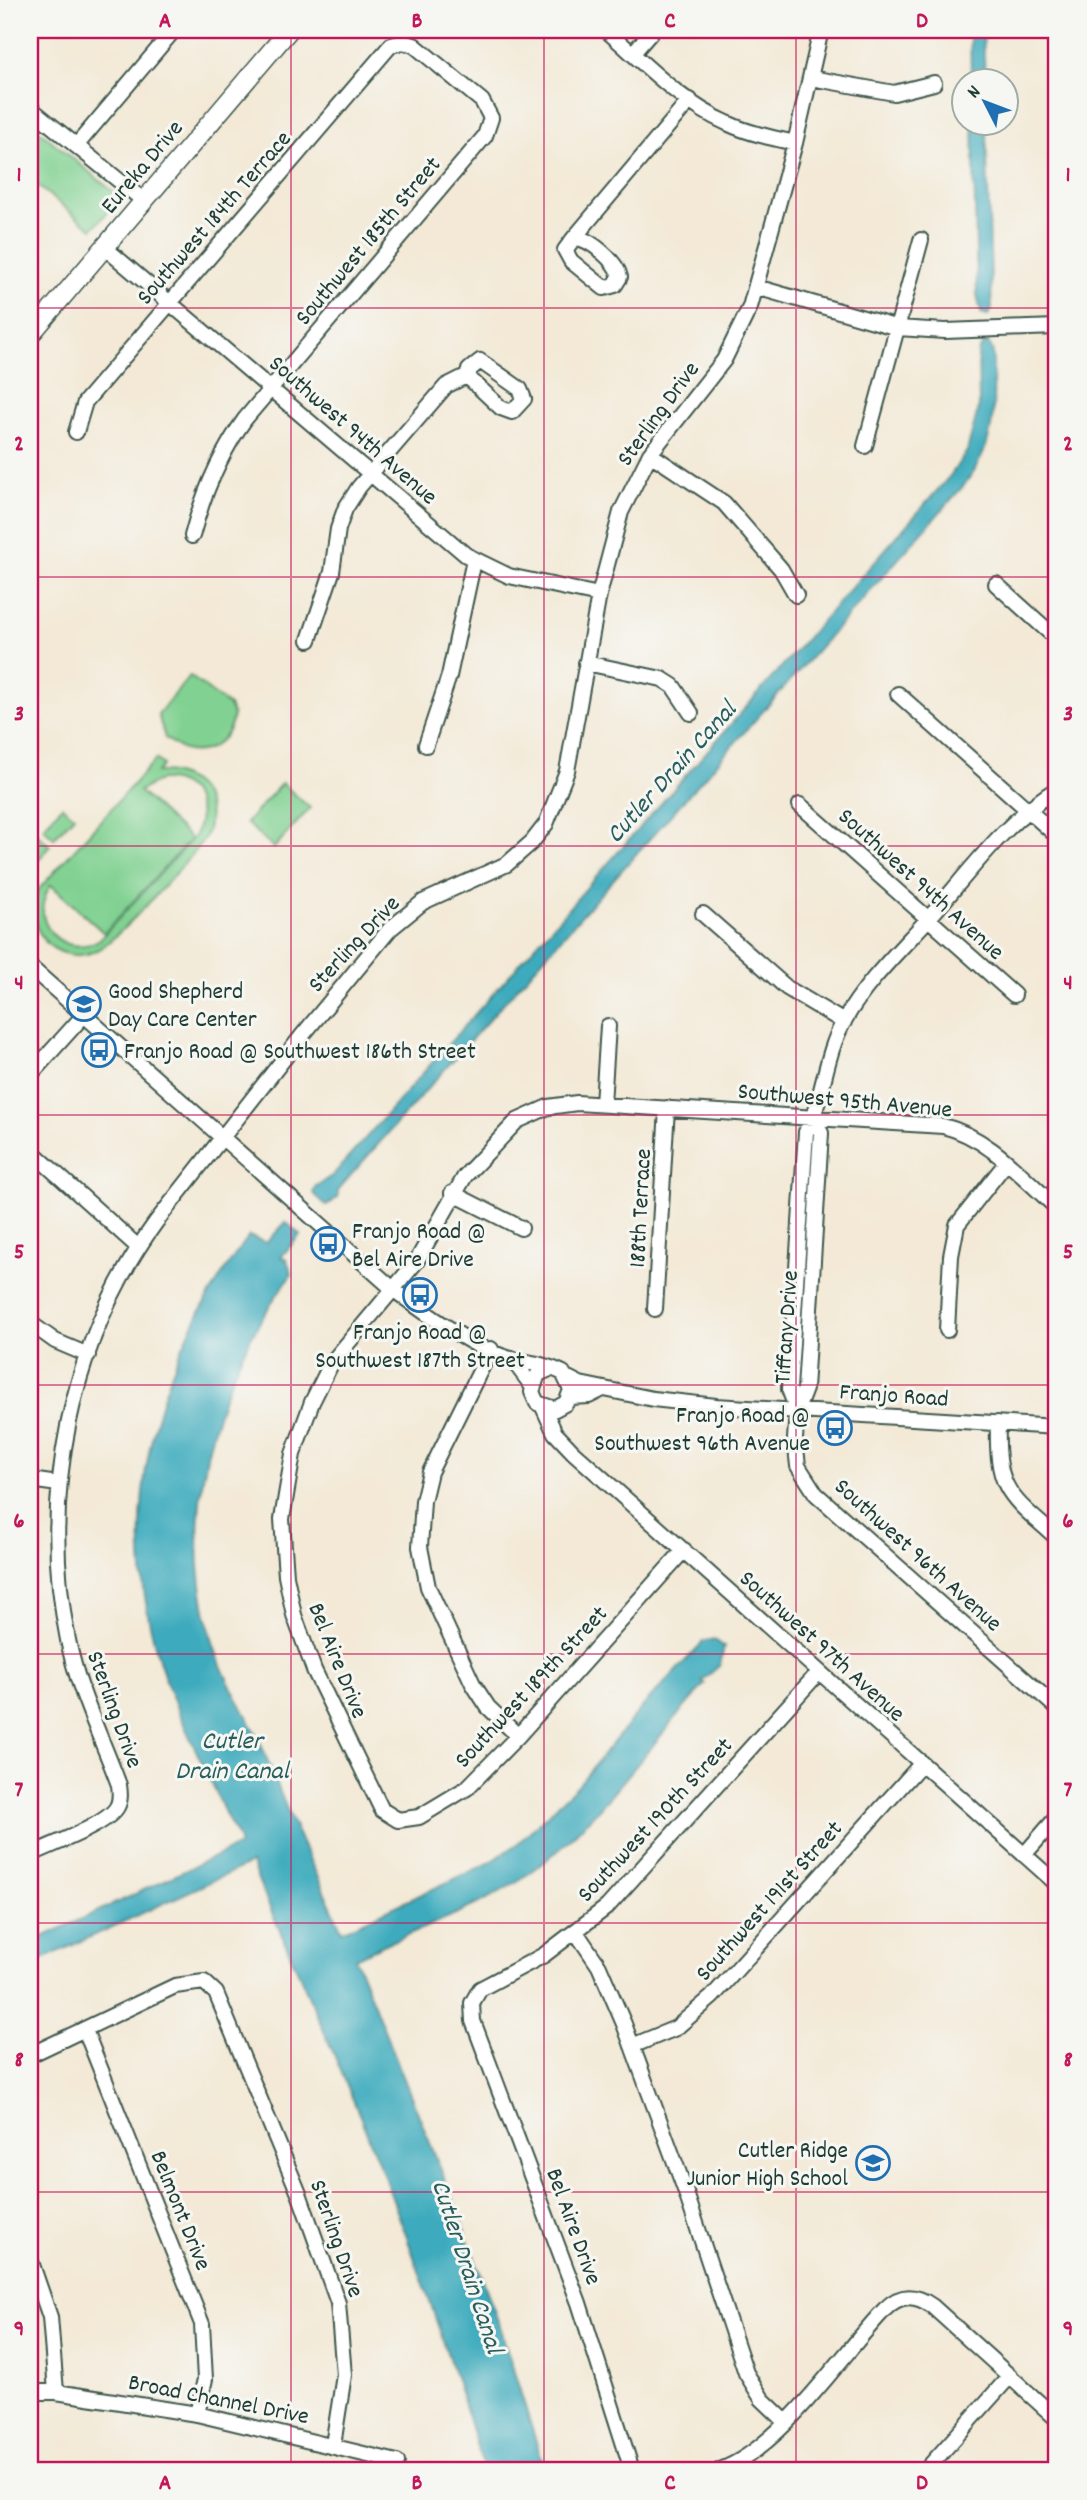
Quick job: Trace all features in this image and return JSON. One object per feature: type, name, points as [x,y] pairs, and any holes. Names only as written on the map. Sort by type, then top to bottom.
[{"type":"main road","name":"Eureka Drive","points":[[30,335],[289,30]]},
{"type":"street","points":[[75,145],[174,30]]},
{"type":"street","points":[[606,30],[690,100],[733,126],[795,143]]},
{"type":"street","points":[[634,53],[653,30]]},
{"type":"street","name":"Sterling Drive","points":[[30,1855],[105,1819],[118,1804],[119,1785],[82,1695],[68,1640],[59,1568],[58,1484],[71,1412],[88,1355],[111,1298],[138,1247],[300,1037],[399,921],[435,895],[496,870],[524,850],[539,834],[562,789],[599,595],[621,512],[650,454],[724,360],[743,324],[756,288],[795,143],[821,30]]},
{"type":"street","name":"Southwest 185th Street","points":[[192,536],[200,506],[224,452],[238,429],[489,130],[491,118],[482,101],[419,48],[400,42]]},
{"type":"street","name":"Southwest 184th Terrace","points":[[76,432],[85,402],[382,55],[391,45],[400,42]]},
{"type":"street","points":[[811,78],[894,93],[934,83]]},
{"type":"street","points":[[574,238],[690,100]]},
{"type":"street","points":[[30,108],[144,201]]},
{"type":"street","points":[[865,446],[921,240]]},
{"type":"street","name":"Southwest 94th Avenue","points":[[104,247],[474,560],[509,576],[599,595]]},
{"type":"street","points":[[756,288],[898,328],[1057,327]]},
{"type":"street","points":[[309,640],[332,572],[341,519],[355,493],[446,386],[468,374]]},
{"type":"street","points":[[650,454],[724,503],[781,569],[796,596]]},
{"type":"street","points":[[426,745],[449,676],[474,560]]},
{"type":"street","points":[[996,584],[1057,639]]},
{"type":"street","points":[[586,663],[662,679],[673,686],[691,713]]},
{"type":"street","points":[[898,694],[1057,836]]},
{"type":"street","name":"Tiffany Drive","points":[[797,1410],[806,1389],[821,1133],[814,1117],[824,1071],[844,1022],[872,980],[928,918],[1028,810],[1057,789]]},
{"type":"street","name":"Southwest 94th Avenue","points":[[800,805],[1014,995]]},
{"type":"street","points":[[703,915],[787,988],[844,1022]]},
{"type":"street","points":[[30,967],[393,1289],[428,1314],[491,1349],[512,1359],[521,1359],[551,1369],[568,1378],[561,1436]]},
{"type":"street","points":[[30,1075],[84,1015]]},
{"type":"street","points":[[603,1104],[608,1026]]},
{"type":"street","name":"Southwest 95th Avenue","points":[[452,1193],[501,1135],[528,1115],[559,1104],[603,1104],[951,1128],[976,1139],[1057,1208]]},
{"type":"street","name":"188th Terrace","points":[[655,1309],[667,1108]]},
{"type":"street","points":[[30,1150],[138,1247]]},
{"type":"street","points":[[947,1330],[951,1256],[957,1225],[1006,1163]]},
{"type":"street","points":[[452,1193],[521,1228]]},
{"type":"street","name":"Bel Aire Drive","points":[[388,1816],[370,1790],[298,1630],[286,1576],[282,1520],[293,1454],[319,1385],[339,1351],[423,1252],[452,1193]]},
{"type":"street","points":[[30,1323],[48,1337],[88,1355]]},
{"type":"street","points":[[491,1349],[430,1472],[423,1501],[420,1547],[428,1587],[473,1684],[488,1707],[518,1736]]},
{"type":"street","points":[[512,1359],[532,1386],[534,1398],[543,1407],[565,1402]]},
{"type":"street","points":[[532,1386],[538,1374],[551,1369]]},
{"type":"street","name":"Franjo Road","points":[[568,1378],[603,1389],[680,1403],[1057,1427]]},
{"type":"street","name":"Franjo Road","points":[[565,1402],[603,1389]]},
{"type":"street","name":"Southwest 97th Avenue","points":[[543,1407],[555,1433],[561,1436],[573,1452],[1057,1884]]},
{"type":"street","name":"Southwest 96th Avenue","points":[[797,1410],[795,1451],[809,1486],[1057,1708]]},
{"type":"street","points":[[998,1423],[998,1464],[1006,1488],[1057,1538]]},
{"type":"street","points":[[30,1480],[58,1484]]},
{"type":"street","name":"Southwest 189th Street","points":[[388,1816],[398,1820],[411,1819],[439,1807],[476,1780],[684,1550]]},
{"type":"street","name":"Southwest 190th Street","points":[[473,2000],[483,1987],[533,1962],[576,1932],[620,1894],[819,1672]]},
{"type":"street","name":"Southwest 191st Street","points":[[632,2046],[676,2028],[712,1997],[921,1763]]},
{"type":"street","points":[[1024,1855],[1057,1817]]},
{"type":"street","points":[[576,1932],[603,1975],[632,2046],[746,2373],[762,2399],[785,2421]]},
{"type":"street","name":"Sterling Drive","points":[[85,2030],[175,1986],[204,1982],[218,1997],[331,2278],[340,2316],[344,2365],[333,2445]]},
{"type":"street","name":"Bel Aire Drive","points":[[473,2000],[473,2021],[579,2303],[632,2470]]},
{"type":"street","points":[[30,2055],[85,2030]]},
{"type":"street","name":"Belmont Drive","points":[[85,2030],[202,2324],[205,2379],[197,2413]]},
{"type":"street","points":[[30,2259],[50,2317],[57,2392]]},
{"type":"street","points":[[720,2470],[756,2450],[888,2306],[909,2296],[917,2297],[932,2306],[1057,2418]]},
{"type":"street","points":[[926,2470],[1010,2376]]},
{"type":"street","name":"Broad Channel Drive","points":[[30,2392],[57,2392],[197,2413],[397,2462]]},
{"type":"green space","points":[[30,123],[116,194],[113,207],[92,229],[30,180]]},
{"type":"green space","points":[[190,676],[229,706],[233,715],[223,738],[202,751],[184,750],[165,738],[158,714]]},
{"type":"green space","points":[[156,759],[163,765],[157,772],[182,776],[201,790],[209,811],[205,837],[169,881],[103,946],[80,955],[67,954],[49,945],[37,928],[34,916],[38,890]],"holes":[[[160,780],[172,781],[189,790],[199,807],[198,828],[193,838],[100,939],[86,945],[73,945],[52,934],[43,911],[44,898],[51,885],[104,933],[191,839],[139,791]]]},
{"type":"green space","points":[[282,783],[310,808],[274,848],[246,823]]},
{"type":"green space","points":[[62,806],[74,816],[54,838],[43,828]]},
{"type":"green space","points":[[35,832],[50,846],[30,870],[30,838]]},
{"type":"water","points":[[970,30],[983,30],[984,66],[971,66]]},
{"type":"water","points":[[973,136],[986,136],[992,310],[988,315],[981,313],[977,295]]},
{"type":"water","name":"Cutler Drain Canal","points":[[988,343],[993,350],[992,419],[984,451],[965,484],[365,1159],[338,1190],[338,1197],[327,1206],[313,1193],[315,1187],[333,1175],[950,476],[967,451],[979,406],[978,352],[983,344]]},
{"type":"water","name":"Cutler Drain Canal","points":[[286,1222],[300,1235],[281,1257],[287,1260],[292,1274],[263,1316],[221,1407],[207,1456],[200,1505],[199,1555],[204,1605],[221,1666],[252,1726],[342,1931],[489,1863],[516,1845],[578,1785],[645,1704],[703,1642],[714,1639],[724,1647],[720,1665],[702,1681],[705,1684],[608,1799],[544,1862],[476,1905],[355,1958],[454,2202],[498,2321],[545,2470],[484,2470],[451,2364],[396,2207],[355,2103],[251,1863],[30,1965],[30,1943],[240,1845],[166,1681],[149,1622],[142,1563],[142,1505],[150,1448],[165,1392],[187,1338],[215,1286],[249,1236],[266,1243]]},
{"type":"place","name":"Good Shepherd Day Care Center","points":[[84,1004]]},
{"type":"place","name":"Franjo Road @ Southwest 186th Street","points":[[99,1050]]},
{"type":"place","name":"Franjo Road @ Bel Aire Drive","points":[[328,1244]]},
{"type":"place","name":"Franjo Road @ Southwest 187th Street","points":[[420,1295]]},
{"type":"place","name":"Franjo Road @ Southwest 96th Avenue","points":[[835,1428]]},
{"type":"place","name":"Cutler Ridge Junior High School","points":[[873,2163]]}]
